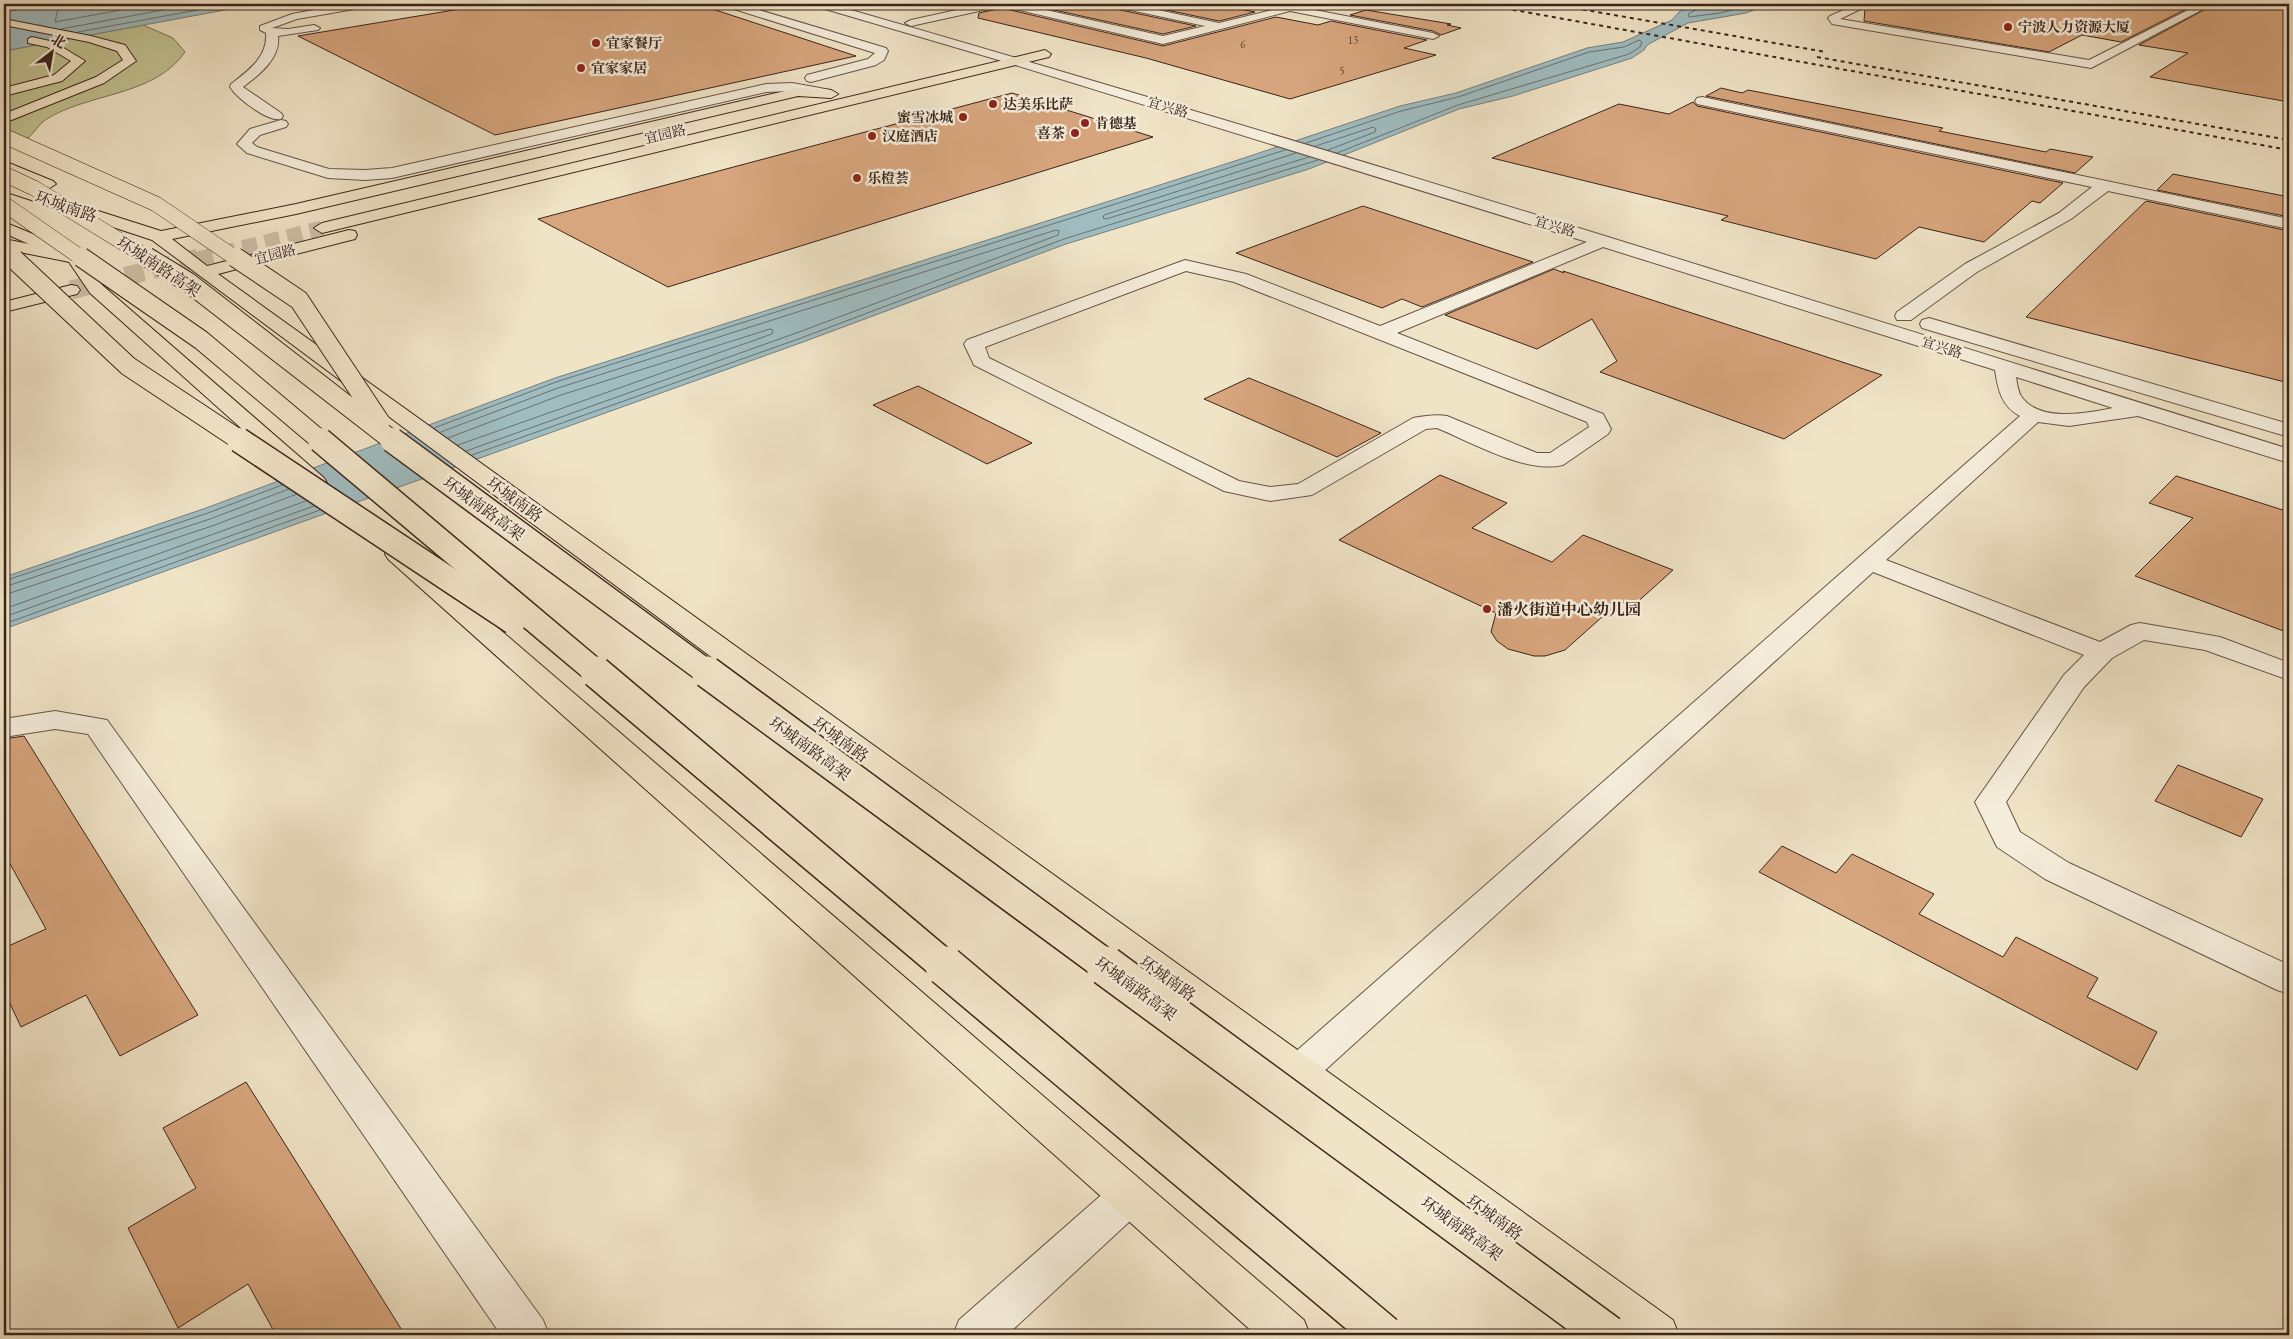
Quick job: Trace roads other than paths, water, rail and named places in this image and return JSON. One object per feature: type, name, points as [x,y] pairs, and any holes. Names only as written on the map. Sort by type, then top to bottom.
[{"type":"main road","points":[[4,22],[121,48],[130,60],[100,80],[51,98],[4,119]]},
{"type":"main road","points":[[4,35],[50,44],[79,60],[58,78],[4,92]]},
{"type":"main road","name":"宜园路","points":[[992,48],[1017,54],[864,96],[316,223],[831,94],[992,48]]},
{"type":"main road","points":[[4,164],[113,208],[158,236],[296,209],[798,92],[831,94]]},
{"type":"main road","name":"宜园路","points":[[204,272],[857,107],[864,96]]},
{"type":"main road","points":[[4,136],[156,204],[299,300],[394,442]]},
{"type":"main road","name":"环城南路高架","points":[[4,174],[34,188],[188,282],[394,442],[1608,1335]]},
{"type":"main road","name":"环城南路","points":[[4,186],[158,236],[204,272],[1657,1335]]},
{"type":"main road","points":[[4,204],[201,340],[1384,1335]]},
{"type":"main road","points":[[4,227],[76,258],[96,289],[1288,1335]]},
{"type":"main road","points":[[4,244],[76,258]]},
{"type":"main road","points":[[4,256],[14,259],[128,366],[623,695]]},
{"type":"main road","points":[[4,294],[67,285],[4,307]]},
{"type":"street","points":[[314,28],[272,33],[264,28],[268,23],[366,4]]},
{"type":"street","points":[[728,4],[882,51],[880,57],[866,64],[811,78]]},
{"type":"street","points":[[819,4],[992,48]]},
{"type":"street","points":[[839,4],[908,22],[992,48]]},
{"type":"street","points":[[831,34],[908,22],[998,4]]},
{"type":"street","points":[[1006,4],[1163,40],[1291,8]]},
{"type":"street","points":[[1116,4],[1222,26]]},
{"type":"street","points":[[1270,4],[1433,36]]},
{"type":"street","points":[[1866,4],[1834,18],[1836,22],[2091,64],[2208,4]]},
{"type":"street","points":[[272,33],[274,41],[272,52],[236,87],[243,95],[278,120],[255,132],[244,144],[252,150],[328,173],[365,175],[426,166],[766,88],[792,87],[831,94]]},
{"type":"street","points":[[1017,54],[1050,56]]},
{"type":"street","name":"宜兴路","points":[[1017,54],[1280,141],[2289,456]]},
{"type":"street","points":[[1702,101],[2289,224]]},
{"type":"street","name":"宜兴路","points":[[1317,137],[1830,294]]},
{"type":"street","points":[[1904,316],[1971,268],[2065,216],[2104,186]]},
{"type":"street","points":[[1381,333],[1596,418],[1600,429],[1555,460],[1534,460],[1439,421],[1421,423],[1304,490],[1270,494],[1232,486],[981,361],[974,344],[1185,265],[1240,278],[1381,333],[1603,241]]},
{"type":"street","name":"宜兴路","points":[[1885,311],[2289,431]]},
{"type":"street","points":[[2004,367],[2011,397],[2023,411],[2050,418],[2087,419],[2139,409]]},
{"type":"street","points":[[1298,1072],[2034,414]]},
{"type":"street","points":[[1869,562],[2102,652]]},
{"type":"street","points":[[2289,672],[2211,642],[2140,631],[2102,652],[2074,681],[1990,802],[2008,839],[2057,871],[2289,980]]},
{"type":"street","points":[[4,728],[55,720],[97,726],[527,1335]]},
{"type":"street","points":[[975,1335],[1129,1196]]},
{"type":"water","points":[[53,4],[257,4],[4,51],[4,12]]},
{"type":"water","points":[[1698,4],[1770,4],[1746,13],[1688,23],[1647,45],[1644,50],[1632,58],[1513,96],[1459,109],[1309,169],[1066,244],[803,342],[4,629],[4,577],[206,508],[555,378],[1238,160],[1400,106],[1456,93],[1587,48],[1623,42],[1672,20],[1679,12]]},
{"type":"tunnel","points":[[198,259],[322,228]]},
{"type":"tunnel","points":[[71,290],[203,257]]},
{"type":"railway","points":[[1481,4],[2289,150]]},
{"type":"railway","points":[[1551,4],[1826,52]]},
{"type":"railway","points":[[1817,57],[2289,140]]},
{"type":"place","name":"宁波人力资源大厦","points":[[2008,27]]},
{"type":"place","name":"宜家餐厅","points":[[596,43]]},
{"type":"place","name":"宜家家居","points":[[581,68]]},
{"type":"place","name":"达美乐比萨","points":[[993,104]]},
{"type":"place","name":"蜜雪冰城","points":[[963,117]]},
{"type":"place","name":"肯德基","points":[[1085,123]]},
{"type":"place","name":"喜茶","points":[[1075,133]]},
{"type":"place","name":"汉庭酒店","points":[[872,136]]},
{"type":"place","name":"乐橙荟","points":[[857,178]]},
{"type":"place","name":"潘火街道中心幼儿园","points":[[1487,609]]}]
